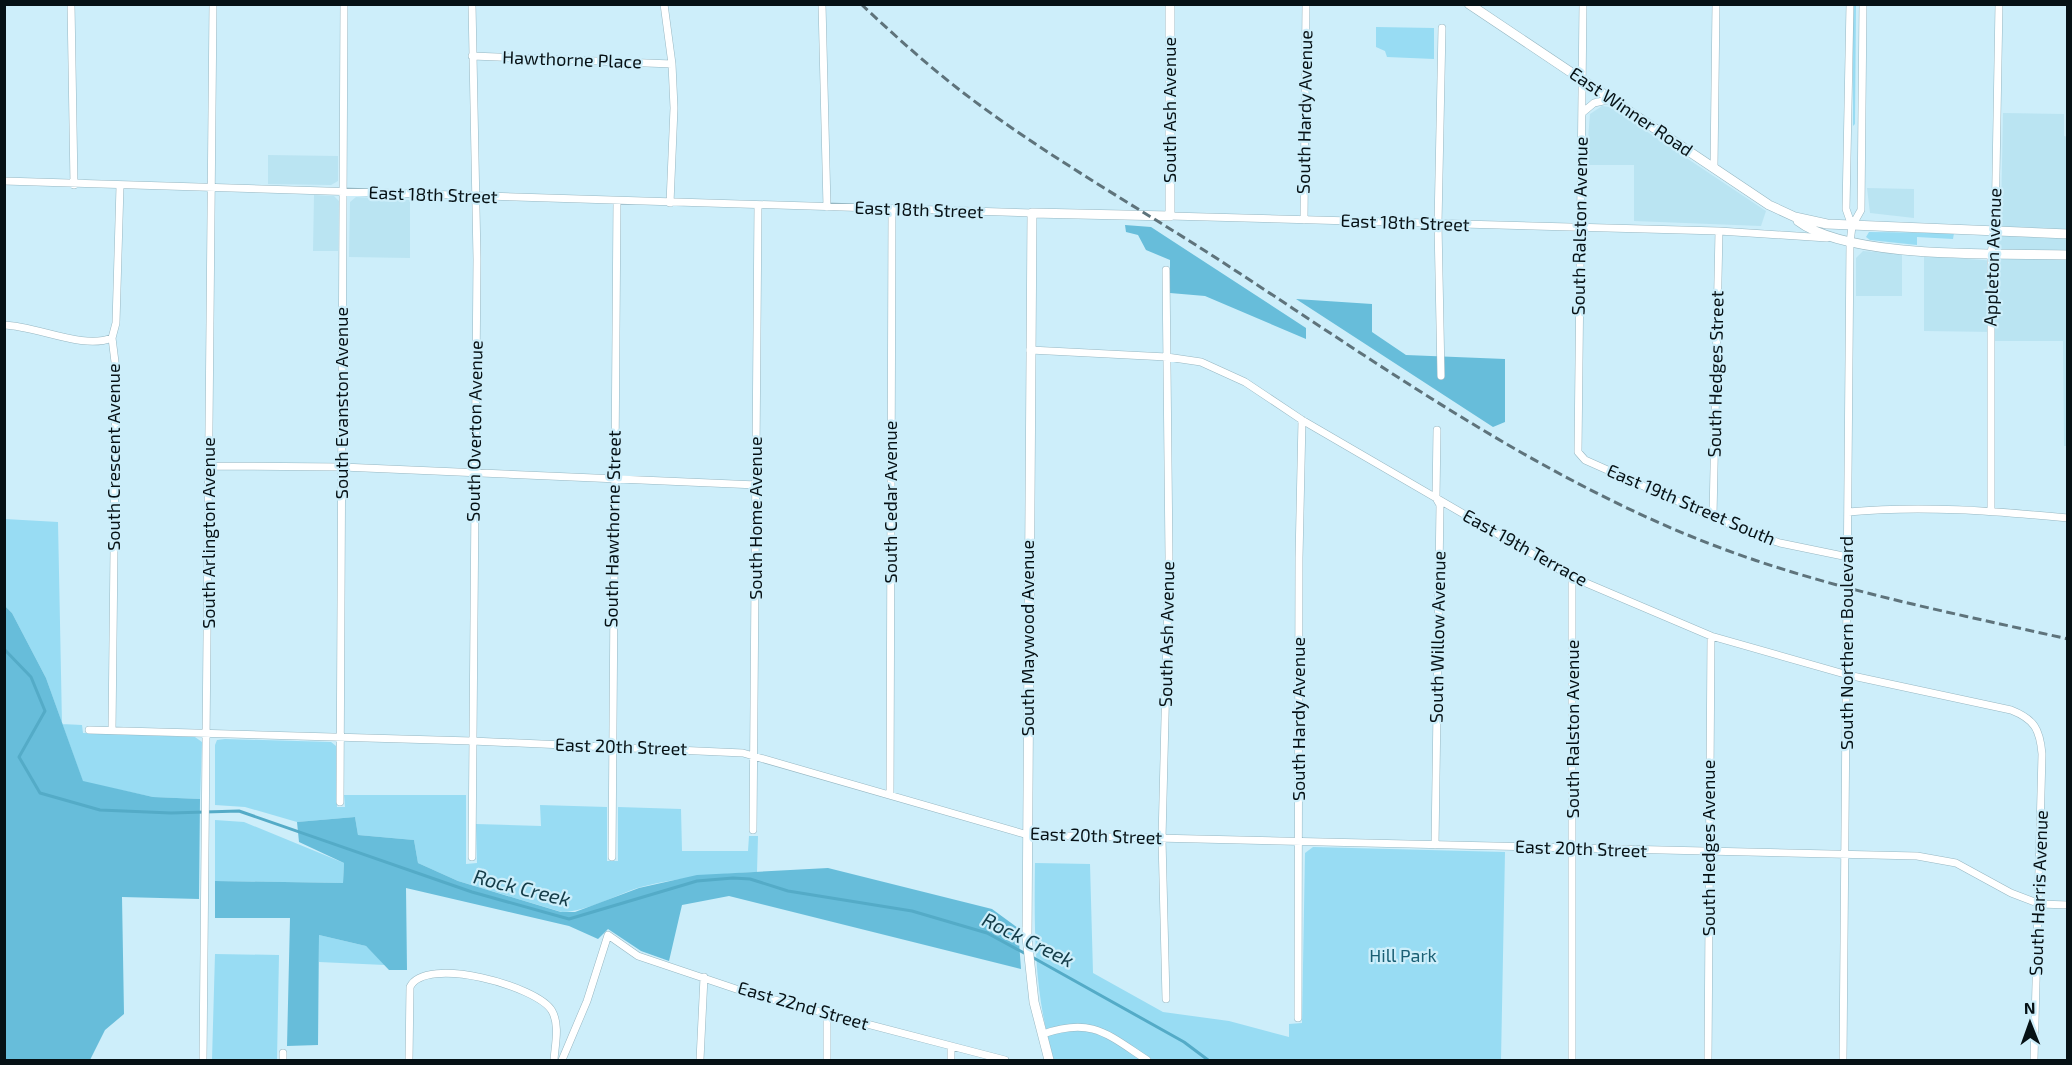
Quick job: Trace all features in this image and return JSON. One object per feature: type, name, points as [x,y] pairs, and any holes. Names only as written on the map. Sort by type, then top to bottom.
[{"type":"street","points":[[71,4],[74,184]]},
{"type":"street","name":"South Arlington Avenue","points":[[203,1060],[213,4]]},
{"type":"street","name":"South Evanston Avenue","points":[[340,802],[344,4]]},
{"type":"street","name":"South Overton Avenue","points":[[471,857],[477,259],[472,4]]},
{"type":"street","points":[[664,4],[672,64],[670,203]]},
{"type":"street","points":[[822,4],[827,207]]},
{"type":"street","name":"South Ash Avenue","points":[[1170,4],[1170,216]]},
{"type":"street","name":"South Hardy Avenue","points":[[1304,220],[1306,4]]},
{"type":"street","name":"East Winner Road","points":[[1469,4],[1769,204],[1795,217],[1827,224],[2067,234]]},
{"type":"street","name":"South Ralston Avenue","points":[[1577,448],[1583,4]]},
{"type":"street","points":[[1714,168],[1716,4]]},
{"type":"street","name":"South Northern Boulevard","points":[[1850,4],[1846,209],[1852,225]]},
{"type":"street","name":"South Northern Boulevard","points":[[1843,1060],[1850,243],[1852,225],[1861,210],[1863,4]]},
{"type":"street","name":"Appleton Avenue","points":[[1990,510],[1991,253],[1995,231],[1999,4]]},
{"type":"street","points":[[1441,376],[1438,224],[1442,28]]},
{"type":"street","name":"Hawthorne Place","points":[[472,56],[672,64]]},
{"type":"street","points":[[1582,113],[1594,103],[1612,99]]},
{"type":"street","points":[[1848,131],[1862,131]]},
{"type":"street","name":"East 18th Street","points":[[4,181],[670,203],[1719,231],[1833,239]]},
{"type":"street","name":"South Crescent Avenue","points":[[112,730],[116,370],[112,338],[116,323],[120,186]]},
{"type":"street","name":"South Hawthorne Street","points":[[612,857],[617,201]]},
{"type":"street","name":"South Home Avenue","points":[[753,830],[758,205]]},
{"type":"street","name":"South Cedar Avenue","points":[[890,795],[892,209]]},
{"type":"street","name":"South Maywood Avenue","points":[[1032,213],[1028,937],[1029,979],[1049,1060]]},
{"type":"street","name":"East Winner Road","points":[[1795,217],[1800,223],[1833,239],[1850,243],[1890,248],[2067,255]]},
{"type":"street","name":"South Hedges Street","points":[[1713,516],[1719,231]]},
{"type":"street","name":"South Ash Avenue","points":[[1166,270],[1169,556],[1162,839],[1166,999]]},
{"type":"street","points":[[4,325],[43,330],[91,342],[112,338]]},
{"type":"street","name":"East 19th Terrace","points":[[1030,350],[1167,357],[1201,362],[1245,382],[1302,420],[1572,577],[1711,636],[1848,675],[2011,710],[2037,726]]},
{"type":"street","name":"South Hardy Avenue","points":[[1298,1018],[1299,558],[1302,420]]},
{"type":"street","name":"South Willow Avenue","points":[[1436,845],[1440,505],[1436,498],[1437,430]]},
{"type":"street","name":"East 19th Street South","points":[[1577,448],[1585,460],[1780,543],[1848,557]]},
{"type":"street","points":[[209,466],[342,467],[757,485]]},
{"type":"street","points":[[1848,512],[1898,507],[1990,510],[2067,518]]},
{"type":"street","name":"South Ralston Avenue","points":[[1572,577],[1572,1060]]},
{"type":"street","name":"South Hedges Avenue","points":[[1708,1060],[1711,636]]},
{"type":"street","name":"South Harris Avenue","points":[[2034,1060],[2040,904],[2042,753],[2037,726]]},
{"type":"street","name":"East 20th Street","points":[[89,730],[715,750],[754,757],[1028,835],[1299,840],[1708,853],[1917,856],[1948,860],[2040,904],[2067,905]]},
{"type":"street","name":"East 22nd Street","points":[[562,1060],[587,1001],[608,935],[638,956],[704,976],[748,993],[1005,1060]]},
{"type":"street","points":[[409,1060],[412,983],[420,976],[453,973],[492,980],[535,998],[551,1008],[556,1019],[554,1060]]},
{"type":"street","points":[[700,1060],[704,976]]},
{"type":"street","points":[[827,1014],[827,1060]]},
{"type":"street","points":[[1043,1034],[1066,1026],[1101,1031],[1147,1060]]},
{"type":"street","points":[[951,1046],[951,1060]]},
{"type":"shaded area","points":[[1602,106],[1610,107],[1766,211],[1761,226],[1634,221],[1634,165],[1586,165],[1590,114]]},
{"type":"shaded area","points":[[2003,113],[2064,114],[2064,136],[2068,137],[2067,446],[2064,446],[2063,341],[1995,341],[1994,332],[1924,331],[1924,256],[1997,261],[2001,216]]},
{"type":"shaded area","points":[[268,155],[338,156],[338,181],[331,185],[268,184]]},
{"type":"shaded area","points":[[1867,188],[1914,189],[1914,218],[1870,213]]},
{"type":"shaded area","points":[[314,195],[334,196],[339,201],[338,251],[313,251]]},
{"type":"shaded area","points":[[356,197],[410,200],[410,258],[349,257],[350,202]]},
{"type":"shaded area","points":[[1125,225],[1151,227],[1306,328],[1306,339],[1205,296],[1170,293],[1170,260],[1146,250],[1138,235],[1126,232]]},
{"type":"shaded area","points":[[1863,251],[1902,254],[1902,296],[1856,296],[1856,258]]},
{"type":"shaded area","points":[[1296,299],[1372,304],[1372,332],[1406,355],[1505,359],[1505,422],[1493,427]]},
{"type":"shaded area","points":[[5,606],[12,613],[46,678],[83,781],[153,797],[200,799],[199,899],[122,897],[124,1014],[105,1030],[90,1060],[5,1060]]},
{"type":"shaded area","points":[[355,817],[358,835],[414,840],[418,863],[458,881],[561,912],[575,912],[639,888],[697,875],[828,868],[992,909],[1018,928],[1021,969],[729,896],[682,905],[669,961],[641,951],[608,929],[598,939],[569,926],[406,888],[407,970],[389,970],[366,946],[319,935],[318,1045],[287,1046],[290,918],[215,918],[215,881],[343,883],[344,863],[299,842],[297,822]]},
{"type":"green space","points":[[1856,4],[1855,124],[1853,126],[1853,5]]},
{"type":"green space","points":[[1376,27],[1434,28],[1434,59],[1387,57],[1385,51],[1376,47]]},
{"type":"green space","points":[[1869,232],[1954,233],[1953,239],[1917,237],[1917,245],[1870,240],[1866,237]]},
{"type":"green space","points":[[5,519],[58,522],[62,723],[46,678],[12,613],[5,606]]},
{"type":"green space","points":[[62,724],[82,725],[83,733],[195,737],[202,742],[200,799],[153,797],[83,782]]},
{"type":"green space","points":[[217,740],[331,742],[336,746],[337,807],[345,807],[344,795],[466,795],[466,864],[477,863],[476,824],[541,826],[540,805],[607,807],[607,861],[618,861],[618,807],[681,809],[682,851],[748,851],[749,836],[758,836],[757,872],[699,876],[670,881],[631,890],[582,909],[562,912],[458,881],[418,863],[414,840],[358,835],[355,817],[297,822],[245,807],[215,805],[215,745]]},
{"type":"green space","points":[[215,820],[244,822],[344,863],[343,883],[215,881]]},
{"type":"green space","name":"Hill Park","points":[[1313,847],[1505,852],[1501,1060],[1054,1060],[1047,1036],[1039,987],[1035,938],[1035,863],[1090,864],[1093,973],[1163,1012],[1229,1021],[1289,1037],[1289,1024],[1302,1023],[1305,853]]},
{"type":"green space","points":[[319,935],[366,946],[385,965],[319,962]]},
{"type":"green space","points":[[215,954],[279,955],[277,1060],[212,1060]]},
{"type":"waterway","name":"Rock Creek","points":[[4,649],[31,677],[45,711],[19,757],[40,793],[100,810],[171,813],[239,811],[472,892],[569,919],[697,881],[750,879],[788,891],[912,911],[987,933],[1026,954]]},
{"type":"waterway","name":"Rock Creek","points":[[1032,957],[1184,1042],[1208,1060]]},
{"type":"railway","points":[[861,4],[948,81],[1021,134],[1448,409],[1571,480],[1635,512],[1745,557],[1882,597],[2068,639]]}]
